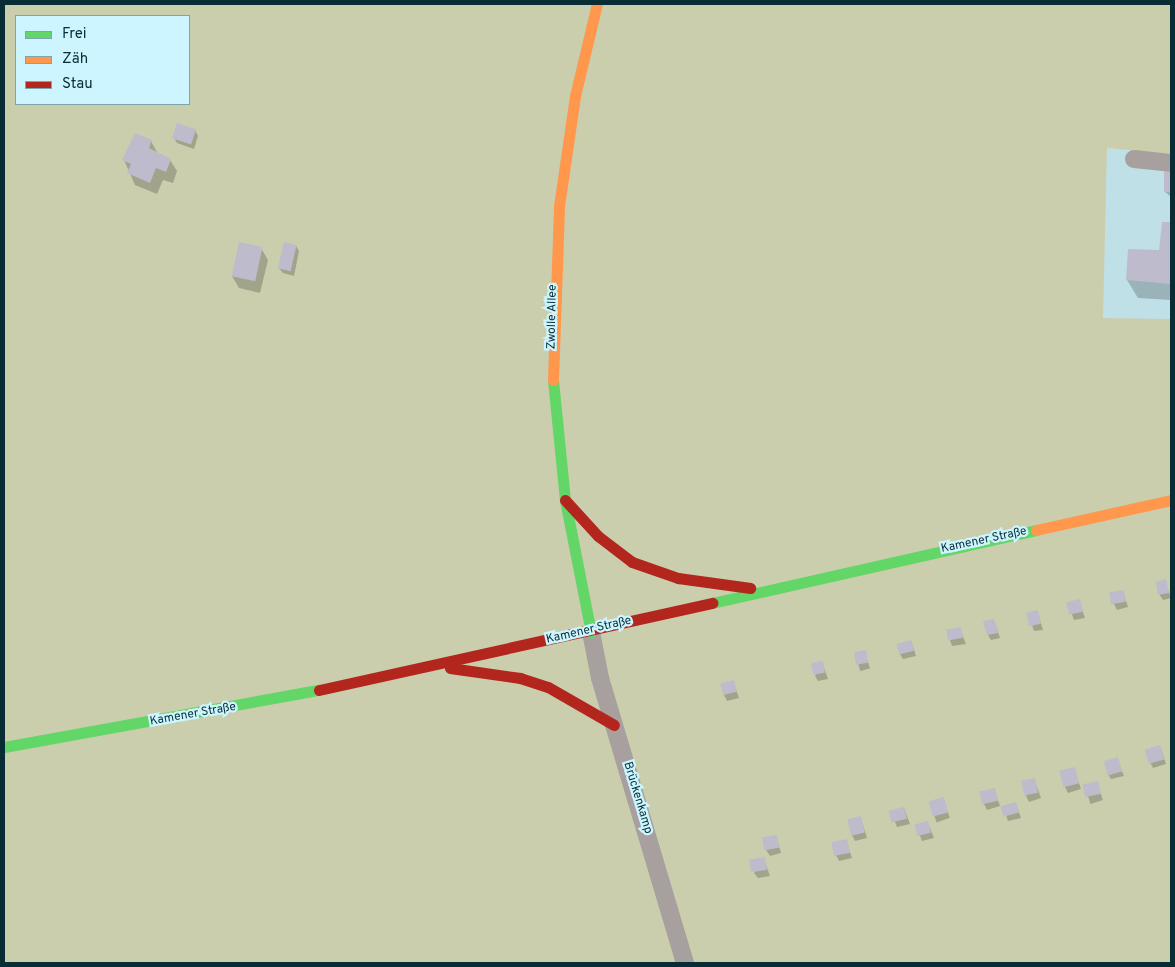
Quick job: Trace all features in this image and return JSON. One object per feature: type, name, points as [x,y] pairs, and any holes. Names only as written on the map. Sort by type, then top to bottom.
[{"type":"main road","name":"Zwolle Allee","points":[[591,632],[565,500],[554,409],[552,348],[558,216],[575,96],[597,4]]},
{"type":"main road","points":[[565,500],[598,536],[632,562],[678,578],[763,590]]},
{"type":"main road","name":"Kamener Straße","points":[[4,747],[190,716],[433,666],[591,632],[763,590],[1171,500]]},
{"type":"main road","points":[[433,666],[520,678],[548,686],[614,725]]},
{"type":"street","points":[[1134,159],[1171,163]]},
{"type":"street","name":"Brückenkamp","points":[[591,632],[614,725],[640,805],[685,963]]},
{"type":"green space","points":[[4,4],[1171,4],[1171,154],[1107,148],[1103,318],[1171,319],[1171,963],[4,963]]},
{"type":"building","points":[[177,123],[196,129],[191,144],[172,138]]},
{"type":"building","points":[[135,133],[152,140],[149,148],[171,159],[166,172],[156,168],[150,183],[127,173],[131,164],[122,160]]},
{"type":"building","points":[[1164,170],[1171,170],[1171,192],[1164,192]]},
{"type":"building","points":[[1162,222],[1171,222],[1171,284],[1126,280],[1128,249],[1159,250]]},
{"type":"building","points":[[239,242],[262,247],[255,281],[232,276]]},
{"type":"building","points":[[284,242],[297,245],[291,271],[278,268]]},
{"type":"building","points":[[1166,579],[1169,593],[1158,595],[1156,582]]},
{"type":"building","points":[[1124,590],[1126,602],[1111,604],[1109,592]]},
{"type":"building","points":[[1080,599],[1083,612],[1069,615],[1066,602]]},
{"type":"building","points":[[1038,610],[1041,624],[1029,626],[1026,612]]},
{"type":"building","points":[[994,619],[998,633],[987,635],[983,621]]},
{"type":"building","points":[[961,627],[963,638],[948,640],[946,630]]},
{"type":"building","points":[[911,640],[914,651],[899,655],[897,644]]},
{"type":"building","points":[[866,650],[868,663],[856,665],[854,652]]},
{"type":"building","points":[[823,661],[825,673],[813,675],[811,663]]},
{"type":"building","points":[[734,680],[737,692],[723,695],[720,683]]},
{"type":"building","points":[[1160,745],[1164,759],[1149,764],[1145,749]]},
{"type":"building","points":[[1118,757],[1122,771],[1108,776],[1104,761]]},
{"type":"building","points":[[1075,767],[1079,784],[1063,787],[1059,771]]},
{"type":"building","points":[[1035,778],[1038,793],[1024,795],[1021,781]]},
{"type":"building","points":[[1098,781],[1101,794],[1085,797],[1082,785]]},
{"type":"building","points":[[995,788],[998,801],[982,804],[979,792]]},
{"type":"building","points":[[944,797],[948,812],[933,817],[929,801]]},
{"type":"building","points":[[1016,802],[1019,813],[1003,817],[1001,806]]},
{"type":"building","points":[[904,807],[907,819],[891,823],[888,811]]},
{"type":"building","points":[[861,816],[865,833],[851,836],[847,819]]},
{"type":"building","points":[[928,821],[931,833],[917,836],[914,824]]},
{"type":"building","points":[[777,835],[779,848],[764,850],[762,837]]},
{"type":"building","points":[[847,839],[850,853],[834,856],[831,842]]},
{"type":"building","points":[[765,857],[767,870],[751,872],[749,860]]},
{"type":"traffic: fast","points":[[553,380],[565,500],[591,632]]},
{"type":"traffic: fast","points":[[712,603],[1036,530]]},
{"type":"traffic: fast","points":[[4,747],[319,690]]},
{"type":"traffic: slow","points":[[553,380],[559,206],[575,96],[597,4]]},
{"type":"traffic: slow","points":[[1036,530],[1171,500]]},
{"type":"traffic: jam","points":[[565,500],[598,536],[632,562],[678,578],[750,588]]},
{"type":"traffic: jam","points":[[319,690],[712,603]]},
{"type":"traffic: jam","points":[[450,668],[520,678],[548,687],[614,725]]}]
